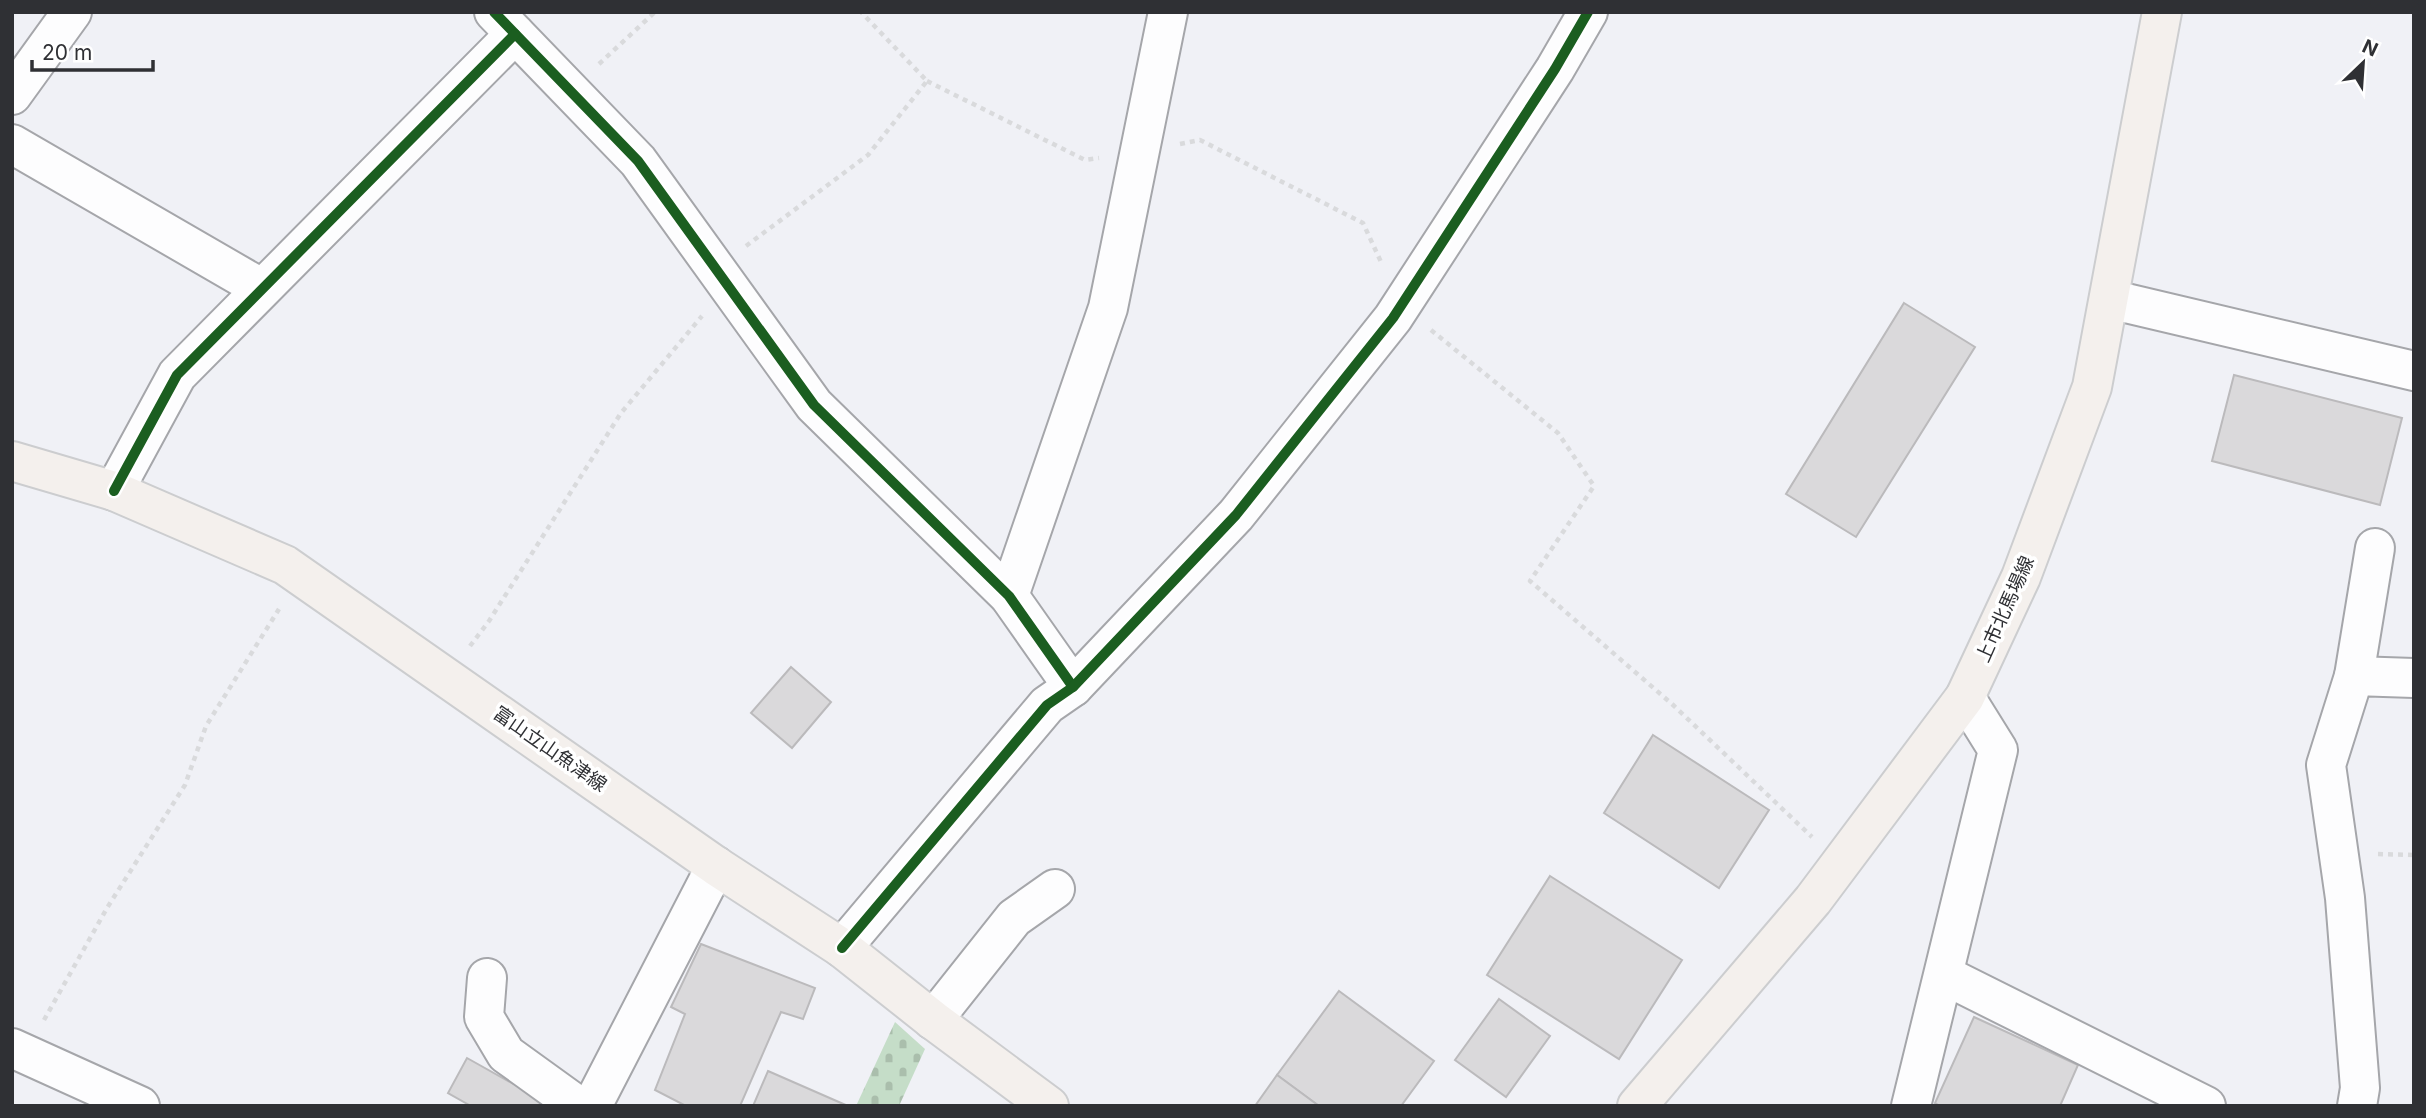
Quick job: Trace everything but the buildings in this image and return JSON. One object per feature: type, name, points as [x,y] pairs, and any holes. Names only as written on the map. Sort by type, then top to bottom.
[{"type":"main road","name":"上市北馬場線","points":[[1637,1106],[1841,863],[1965,697],[2021,578],[2092,387],[2162,12]]},
{"type":"main road","name":"富山立山魚津線","points":[[12,461],[114,491],[285,565],[716,866],[842,948],[1049,1106]]},
{"type":"street","points":[[12,95],[72,12]]},
{"type":"street","points":[[1009,596],[1108,308],[1168,12]]},
{"type":"street","points":[[842,948],[1048,705],[1073,687],[1236,514],[1402,306],[1555,69],[1588,12]]},
{"type":"street","points":[[114,491],[177,375],[261,288],[505,23],[638,161],[814,405],[1009,596],[1073,687]]},
{"type":"street","points":[[12,144],[261,288]]},
{"type":"street","points":[[2109,299],[2414,371]]},
{"type":"street","points":[[2357,1106],[2360,1088],[2345,898],[2326,765],[2354,676],[2375,548]]},
{"type":"street","points":[[2354,676],[2414,678]]},
{"type":"street","points":[[1912,1106],[1998,750],[1965,697]]},
{"type":"street","points":[[592,1106],[716,866]]},
{"type":"street","points":[[933,1020],[1014,918],[1055,889]]},
{"type":"street","points":[[1944,975],[2206,1106]]},
{"type":"street","points":[[487,978],[484,1017],[506,1054],[578,1106]]},
{"type":"street","points":[[17,1060],[140,1106]]},
{"type":"path","points":[[569,90],[655,12]]},
{"type":"path","points":[[861,12],[927,80],[1085,160],[1200,140],[1363,223],[1402,306],[1558,433],[1594,486],[1530,581],[1672,704],[1841,863]]},
{"type":"path","points":[[447,677],[489,621],[621,413],[722,277],[868,155],[927,80]]},
{"type":"path","points":[[17,1060],[107,908],[185,785],[206,726],[300,576]]},
{"type":"green space","points":[[895,1022],[925,1049],[899,1106],[856,1106]]},
{"type":"cycle path","points":[[494,12],[638,161],[814,405],[1009,596],[1073,687]]},
{"type":"cycle path","points":[[842,948],[1047,705],[1073,687],[1236,515],[1393,318],[1555,69],[1588,12]]},
{"type":"cycle path","points":[[114,491],[177,375],[515,34]]}]
